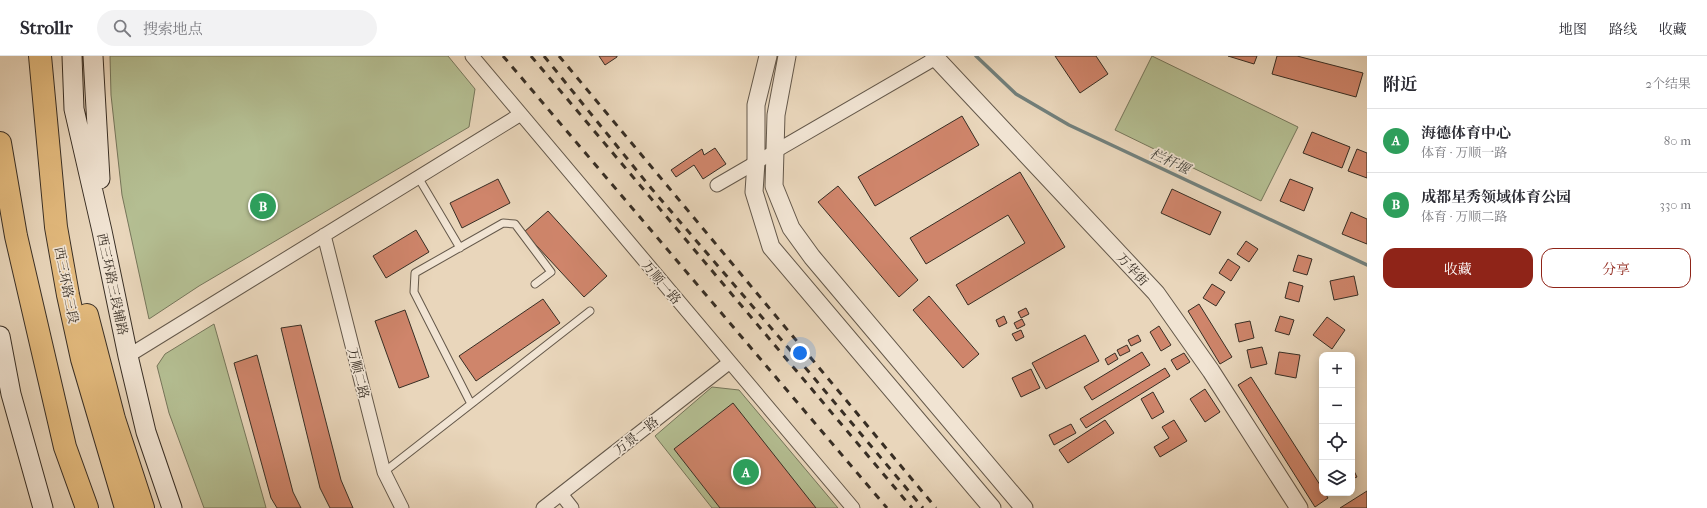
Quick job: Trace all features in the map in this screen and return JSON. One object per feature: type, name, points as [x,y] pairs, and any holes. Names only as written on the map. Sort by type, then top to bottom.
[{"type":"highway","name":"西三环路三段","points":[[40,56],[56,227],[75,330],[101,427],[126,508]]},
{"type":"highway","points":[[0,143],[16,236],[65,448],[77,508]]},
{"type":"highway","points":[[50,161],[112,412],[143,508]]},
{"type":"highway","points":[[65,448],[87,508]]},
{"type":"main road","name":"西三环路三段辅路","points":[[72,56],[74,109],[102,231],[128,356],[146,432],[172,508]]},
{"type":"main road","points":[[93,56],[102,231]]},
{"type":"main road","points":[[0,336],[6,394],[43,508]]},
{"type":"street","name":"万顺一路","points":[[472,56],[853,508]]},
{"type":"street","points":[[768,56],[756,105],[756,162],[754,192],[771,247],[992,508]]},
{"type":"street","points":[[787,56],[776,115],[774,186],[791,228],[818,264],[1024,508]]},
{"type":"street","points":[[717,185],[935,57]]},
{"type":"street","name":"万华街","points":[[935,57],[1156,293],[1211,371],[1299,508]]},
{"type":"street","points":[[128,356],[521,114]]},
{"type":"street","name":"万顺二路","points":[[324,235],[384,472],[402,508]]},
{"type":"street","name":"万景一路","points":[[543,508],[730,362]]},
{"type":"street","points":[[561,494],[572,508]]},
{"type":"lane","points":[[418,177],[460,248]]},
{"type":"lane","points":[[471,404],[414,292],[415,273],[503,223],[515,224],[550,272],[535,284]]},
{"type":"lane","points":[[384,472],[590,311]]},
{"type":"green space","points":[[110,56],[448,56],[475,89],[469,127],[199,286],[149,319],[122,195],[111,95]]},
{"type":"green space","points":[[1152,56],[1298,127],[1261,201],[1115,130]]},
{"type":"green space","points":[[214,324],[266,508],[204,508],[169,413],[157,366],[165,354]]},
{"type":"green space","points":[[712,387],[739,390],[838,508],[712,508],[655,436]]},
{"type":"building","points":[[599,56],[617,56],[617,57],[605,65]]},
{"type":"building","points":[[1055,56],[1096,56],[1108,74],[1080,93]]},
{"type":"building","points":[[1228,56],[1257,56],[1254,64]]},
{"type":"building","points":[[1277,56],[1297,56],[1363,73],[1356,97],[1272,74]]},
{"type":"building","points":[[962,116],[979,145],[875,206],[858,177]]},
{"type":"building","points":[[1312,132],[1350,147],[1342,168],[1303,153]]},
{"type":"building","points":[[715,148],[726,164],[703,179],[694,165],[676,177],[671,170],[702,149],[704,155]]},
{"type":"building","points":[[1357,149],[1367,153],[1367,178],[1348,171]]},
{"type":"building","points":[[1020,172],[1065,247],[968,305],[956,285],[1025,243],[1008,215],[926,264],[910,238]]},
{"type":"building","points":[[498,179],[510,203],[462,228],[450,203]]},
{"type":"building","points":[[1290,179],[1313,188],[1304,211],[1280,201]]},
{"type":"building","points":[[838,186],[918,280],[899,297],[818,202]]},
{"type":"building","points":[[1172,189],[1221,212],[1210,235],[1161,213]]},
{"type":"building","points":[[548,211],[607,276],[584,297],[524,232]]},
{"type":"building","points":[[1351,212],[1367,219],[1367,244],[1342,234]]},
{"type":"building","points":[[416,230],[429,252],[386,278],[373,256]]},
{"type":"building","points":[[1246,241],[1258,249],[1249,262],[1237,254]]},
{"type":"building","points":[[1298,255],[1312,259],[1307,275],[1293,271]]},
{"type":"building","points":[[1228,259],[1240,267],[1231,281],[1219,273]]},
{"type":"building","points":[[1354,276],[1358,295],[1334,300],[1330,281]]},
{"type":"building","points":[[1289,282],[1303,286],[1299,302],[1285,298]]},
{"type":"building","points":[[1212,284],[1225,292],[1216,306],[1203,298]]},
{"type":"building","points":[[929,296],[979,354],[963,368],[913,310]]},
{"type":"building","points":[[543,299],[560,323],[476,381],[459,356]]},
{"type":"building","points":[[1199,304],[1232,357],[1220,364],[1188,311]]},
{"type":"building","points":[[1026,308],[1029,314],[1021,318],[1018,312]]},
{"type":"building","points":[[405,310],[429,377],[399,388],[375,321]]},
{"type":"building","points":[[1004,316],[1007,323],[999,327],[996,320]]},
{"type":"building","points":[[1280,316],[1294,320],[1289,335],[1275,331]]},
{"type":"building","points":[[1327,317],[1345,330],[1332,349],[1313,335]]},
{"type":"building","points":[[1022,319],[1025,325],[1017,329],[1014,323]]},
{"type":"building","points":[[1250,321],[1254,338],[1239,342],[1235,324]]},
{"type":"building","points":[[301,325],[341,480],[353,508],[330,508],[320,488],[281,328]]},
{"type":"building","points":[[1159,326],[1171,345],[1161,351],[1150,332]]},
{"type":"building","points":[[1021,330],[1024,337],[1016,341],[1012,334]]},
{"type":"building","points":[[1085,335],[1099,361],[1046,389],[1032,363]]},
{"type":"building","points":[[1138,335],[1141,341],[1131,346],[1128,340]]},
{"type":"building","points":[[1127,345],[1130,351],[1120,356],[1117,350]]},
{"type":"building","points":[[1262,347],[1267,364],[1251,368],[1247,350]]},
{"type":"building","points":[[1142,352],[1150,365],[1092,400],[1084,387]]},
{"type":"building","points":[[1279,352],[1300,355],[1296,378],[1275,374]]},
{"type":"building","points":[[1115,353],[1118,359],[1108,365],[1105,359]]},
{"type":"building","points":[[1184,353],[1190,362],[1177,370],[1171,360]]},
{"type":"building","points":[[257,355],[293,492],[301,508],[277,508],[271,498],[234,363]]},
{"type":"building","points":[[1165,368],[1170,376],[1086,428],[1080,419]]},
{"type":"building","points":[[1031,369],[1040,388],[1021,397],[1012,378]]},
{"type":"building","points":[[1251,377],[1319,483],[1319,496],[1327,496],[1328,498],[1315,507],[1238,385]]},
{"type":"building","points":[[1205,389],[1220,412],[1205,422],[1190,399]]},
{"type":"building","points":[[1153,392],[1164,412],[1152,419],[1141,399]]},
{"type":"building","points":[[733,403],[816,508],[720,508],[674,449]]},
{"type":"building","points":[[1105,420],[1114,433],[1068,463],[1059,450]]},
{"type":"building","points":[[1174,420],[1187,441],[1160,457],[1154,447],[1169,438],[1162,427]]},
{"type":"building","points":[[1071,424],[1076,433],[1054,445],[1049,435]]},
{"type":"building","points":[[1367,491],[1367,508],[1340,508]]},
{"type":"waterway","name":"栏杆堰","points":[[976,56],[1016,94],[1069,125],[1367,265]]},
{"type":"railway","points":[[503,56],[887,508]]},
{"type":"railway","points":[[531,56],[912,508]]},
{"type":"railway","points":[[544,56],[651,188],[809,372],[923,508]]},
{"type":"railway","points":[[559,56],[936,508]]},
{"type":"place","name":"成都星秀领域体育公园","points":[[263,206]]},
{"type":"place","name":"海德体育中心","points":[[746,472]]}]
